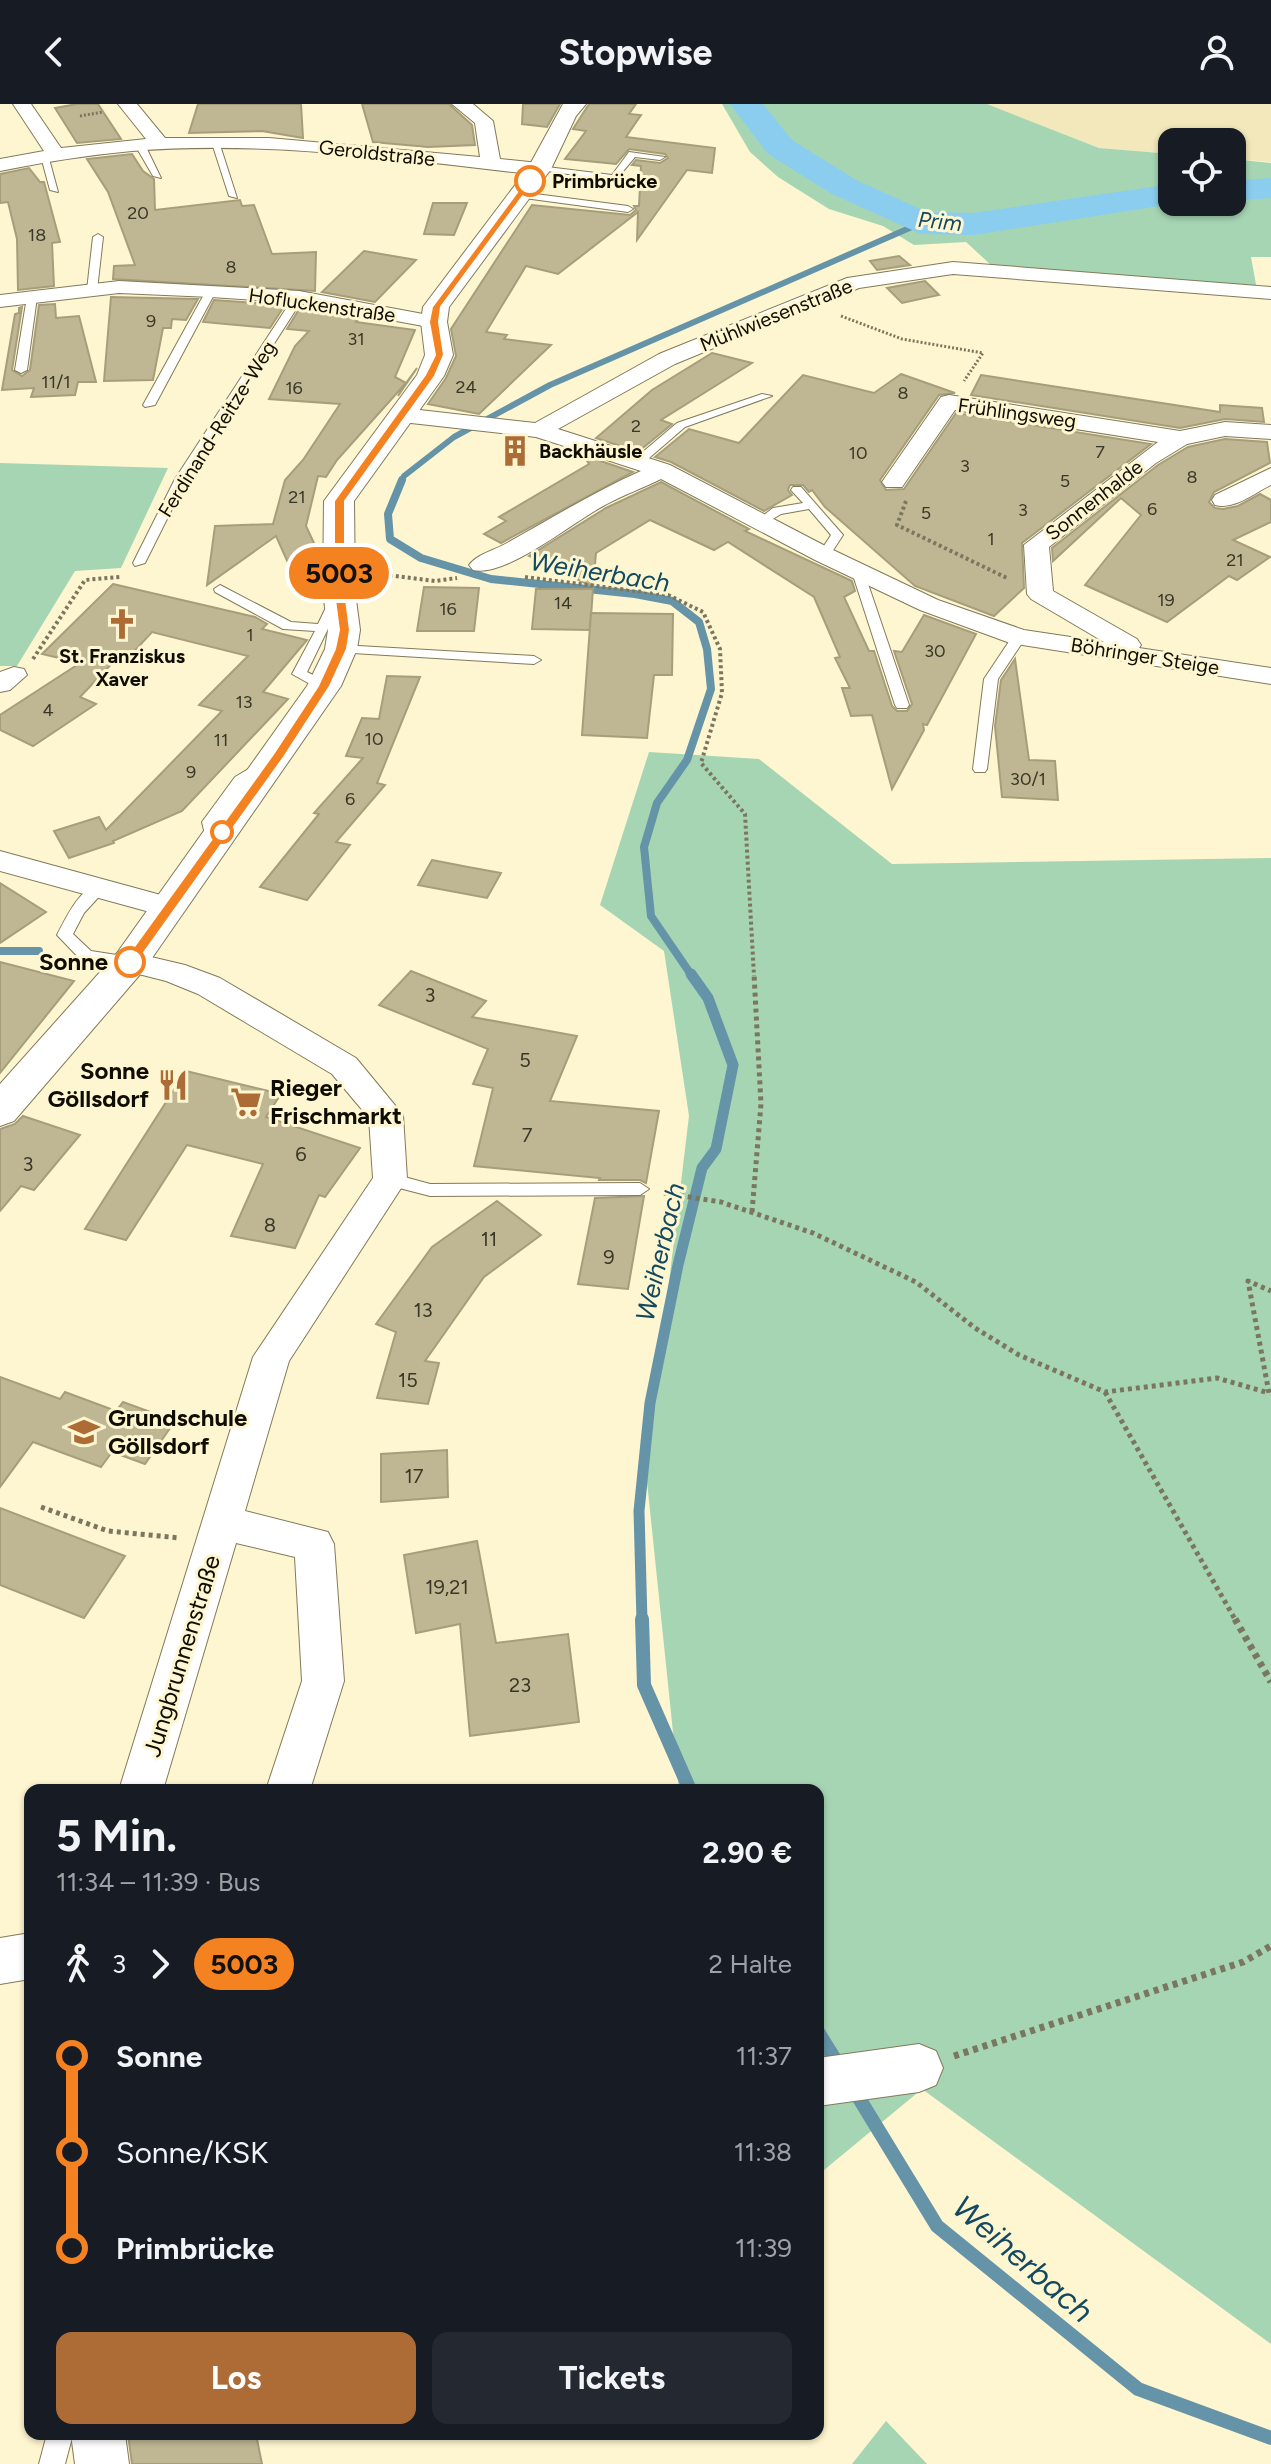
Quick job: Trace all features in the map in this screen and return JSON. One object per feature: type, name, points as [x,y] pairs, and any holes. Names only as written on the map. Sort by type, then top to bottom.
[{"type":"street","points":[[22,104],[48,153]]},
{"type":"street","points":[[127,104],[150,144]]},
{"type":"street","points":[[461,104],[484,121],[491,164]]},
{"type":"street","points":[[0,1111],[130,962],[324,686],[332,638],[344,630],[339,581],[339,501],[430,376],[439,355],[434,322],[436,307],[539,169],[566,114],[575,104]]},
{"type":"street","name":"Geroldstraße","points":[[0,165],[48,153],[150,144],[263,141],[539,169]]},
{"type":"street","name":"Mühlwiesenstraße","points":[[539,430],[667,359],[854,282],[953,268],[1271,293]]},
{"type":"street","name":"Hofluckenstraße","points":[[0,301],[119,287],[211,291],[299,297],[434,322]]},
{"type":"street","name":"Frühlingsweg","points":[[894,482],[949,402],[1180,438]]},
{"type":"street","name":"Böhringer Steige","points":[[402,415],[539,430],[650,466],[929,605],[1019,637],[1271,676]]},
{"type":"street","name":"Sonnenhalde","points":[[1040,594],[1036,545],[1148,458],[1180,438],[1225,429],[1271,432]]},
{"type":"street","points":[[482,565],[514,550],[650,466]]},
{"type":"street","points":[[1224,500],[1271,475]]},
{"type":"street","points":[[1040,594],[1148,656]]},
{"type":"street","points":[[0,861],[168,907]]},
{"type":"street","points":[[130,962],[174,972],[209,986],[344,1066],[386,1115],[390,1179]]},
{"type":"street","name":"Jungbrunnenstraße","points":[[143,1784],[272,1357],[390,1179]]},
{"type":"street","name":"Jungbrunnenstraße","points":[[220,1532],[314,1544],[323,1681],[290,1784]]},
{"type":"street","points":[[0,1961],[24,1957]]},
{"type":"street","points":[[824,2081],[919,2068]]},
{"type":"street","points":[[99,2440],[102,2464]]},
{"type":"lane","points":[[214,142],[234,196]]},
{"type":"lane","points":[[150,144],[158,176]]},
{"type":"lane","points":[[48,153],[55,190]]},
{"type":"lane","points":[[615,178],[632,154],[660,157]]},
{"type":"lane","points":[[539,169],[628,180]]},
{"type":"lane","points":[[520,195],[628,209]]},
{"type":"lane","points":[[92,290],[98,237]]},
{"type":"lane","points":[[149,405],[211,291]]},
{"type":"lane","points":[[21,370],[32,297]]},
{"type":"lane","name":"Ferdinand-Reitze-Weg","points":[[139,563],[181,479],[299,297]]},
{"type":"lane","points":[[650,466],[681,425],[766,396]]},
{"type":"lane","points":[[797,490],[837,535],[824,555]]},
{"type":"lane","points":[[761,522],[777,511],[812,505]]},
{"type":"lane","points":[[858,572],[902,705]]},
{"type":"lane","points":[[220,589],[288,626],[332,638],[534,660]]},
{"type":"lane","points":[[980,769],[991,679],[1019,637]]},
{"type":"lane","points":[[99,888],[78,910],[65,935],[86,956],[130,962]]},
{"type":"lane","points":[[390,1179],[430,1190],[640,1189]]},
{"type":"lane","points":[[52,2464],[58,2440]]},
{"type":"path","points":[[804,302],[902,339],[983,353],[949,402]]},
{"type":"path","points":[[894,482],[908,497],[897,525],[1040,594]]},
{"type":"path","points":[[482,565],[492,572],[668,595],[703,612],[720,649],[722,693],[701,763],[745,814],[761,1104],[752,1212]]},
{"type":"path","points":[[7,680],[37,657],[85,580],[124,576]]},
{"type":"path","points":[[339,581],[454,579]]},
{"type":"path","points":[[640,1189],[721,1202],[813,1233],[916,1282],[975,1328],[1019,1355],[1105,1392],[1217,1378],[1269,1393],[1248,1281],[1271,1291]]},
{"type":"path","points":[[1105,1392],[1271,1682]]},
{"type":"path","points":[[41,1507],[108,1531],[220,1532]]},
{"type":"path","points":[[919,2068],[1243,1962],[1271,1946]]},
{"type":"shaded area","points":[[987,104],[1271,104],[1271,162],[1246,160],[1246,128],[1158,128],[1158,153],[1099,148]]},
{"type":"green space","points":[[722,104],[987,104],[1099,148],[1158,153],[1158,216],[1246,216],[1246,160],[1271,163],[1271,257],[1251,257],[1257,290],[991,265],[966,242],[914,245],[883,226],[829,209],[778,177],[750,152]]},
{"type":"green space","points":[[0,463],[168,468],[121,568],[75,571],[17,666],[0,666]]},
{"type":"green space","points":[[649,752],[759,759],[892,864],[1271,858],[1271,2344],[922,2089],[824,2170],[824,1784],[678,1784],[646,1472],[689,1116],[664,951],[600,905]]},
{"type":"green space","points":[[886,2421],[927,2464],[852,2464]]},
{"type":"building","points":[[98,104],[121,139],[77,143],[55,108]]},
{"type":"building","points":[[198,104],[301,104],[303,138],[262,131],[189,133]]},
{"type":"building","points":[[362,104],[449,104],[472,125],[475,145],[428,147],[373,142]]},
{"type":"building","points":[[523,104],[560,104],[547,127],[522,124]]},
{"type":"building","points":[[589,104],[636,104],[629,114],[641,115],[626,137],[715,148],[712,173],[687,170],[637,240],[638,212],[558,274],[526,266],[486,332],[507,335],[504,339],[551,345],[479,414],[428,404],[446,378],[456,356],[451,329],[532,205],[630,215],[636,210],[634,206],[639,206],[641,166],[632,165],[636,160],[660,163],[668,158],[665,154],[629,149],[616,164],[565,159],[586,131],[573,129]]},
{"type":"building","points":[[132,154],[143,171],[154,179],[155,210],[240,200],[242,206],[254,205],[272,254],[316,252],[315,291],[113,279],[114,266],[135,265],[108,192],[87,159]]},
{"type":"building","points":[[29,168],[40,182],[44,182],[60,242],[52,243],[54,286],[18,290],[17,239],[8,202],[0,203],[0,174]]},
{"type":"building","points":[[433,203],[467,203],[454,235],[424,234]]},
{"type":"building","points":[[364,251],[416,260],[375,302],[322,292]]},
{"type":"building","points":[[899,256],[910,265],[877,270],[870,261]]},
{"type":"building","points":[[925,281],[939,295],[902,303],[887,288]]},
{"type":"building","points":[[111,297],[198,299],[186,320],[172,319],[171,328],[163,328],[153,380],[104,381]]},
{"type":"building","points":[[214,300],[285,305],[270,328],[203,322]]},
{"type":"building","points":[[55,304],[56,318],[79,316],[96,382],[78,382],[75,395],[31,397],[34,388],[2,390],[15,314],[22,307],[12,370],[22,376],[30,370],[39,305]]},
{"type":"building","points":[[301,306],[360,317],[356,322],[415,330],[395,377],[406,383],[417,368],[398,396],[405,384],[337,460],[326,477],[318,476],[306,526],[320,556],[320,571],[294,576],[276,536],[207,585],[215,526],[273,524],[285,480],[303,460],[340,404],[269,399],[295,346],[309,331],[287,329]]},
{"type":"building","points":[[712,353],[752,363],[661,420],[672,424],[638,452],[596,438],[652,390]]},
{"type":"building","points":[[901,374],[955,393],[939,395],[880,480],[886,490],[904,489],[956,413],[1151,444],[1022,543],[1024,588],[994,616],[915,586],[803,485],[790,485],[788,490],[792,495],[764,511],[671,462],[655,457],[689,429],[739,443],[803,375],[874,393]]},
{"type":"building","points":[[981,375],[1220,412],[1220,405],[1262,408],[1264,422],[1225,419],[1180,428],[971,395]]},
{"type":"building","points":[[1225,439],[1267,442],[1270,463],[1214,492],[1209,502],[1215,508],[1223,509],[1238,506],[1260,494],[1271,500],[1271,522],[1233,540],[1270,557],[1237,580],[1229,576],[1167,622],[1085,585],[1141,515],[1121,498],[1053,561],[1052,548],[1158,465],[1188,447]]},
{"type":"building","points":[[583,455],[633,472],[501,543],[484,534],[506,521],[499,517],[589,464]]},
{"type":"building","points":[[661,482],[749,529],[745,531],[852,581],[855,591],[844,597],[869,651],[874,651],[892,706],[897,711],[907,711],[912,704],[894,651],[902,652],[924,615],[976,634],[927,725],[923,724],[924,730],[892,789],[872,715],[851,716],[842,688],[850,688],[835,658],[840,657],[814,597],[728,542],[714,550],[650,520],[596,553],[593,587],[529,556],[606,508]]},
{"type":"building","points":[[113,584],[255,617],[267,624],[262,629],[307,640],[263,692],[288,699],[182,811],[114,843],[69,858],[54,831],[99,817],[106,830],[222,711],[199,705],[248,656],[152,632],[129,657],[120,655],[80,697],[96,704],[33,746],[0,730],[0,715],[80,663],[42,654]]},
{"type":"building","points":[[424,587],[479,588],[474,631],[417,631]]},
{"type":"building","points":[[536,589],[593,589],[590,630],[532,629]]},
{"type":"building","points":[[591,613],[673,614],[672,675],[654,675],[647,738],[582,735]]},
{"type":"building","points":[[1015,659],[1029,760],[1055,761],[1058,800],[1002,797],[995,726],[1001,680]]},
{"type":"building","points":[[387,676],[420,677],[377,783],[385,785],[336,842],[350,845],[307,900],[260,887],[319,814],[314,813],[363,758],[346,756],[362,718],[379,719]]},
{"type":"building","points":[[432,860],[501,873],[487,898],[418,885]]},
{"type":"building","points":[[0,883],[46,912],[0,943]]},
{"type":"building","points":[[0,962],[74,981],[0,1073]]},
{"type":"building","points":[[411,971],[486,1001],[472,1017],[577,1036],[550,1101],[659,1111],[646,1183],[474,1166],[493,1088],[473,1084],[488,1049],[379,1005]]},
{"type":"building","points":[[186,1071],[281,1094],[266,1117],[360,1148],[325,1197],[319,1195],[295,1248],[231,1236],[263,1164],[187,1145],[126,1240],[85,1229]]},
{"type":"building","points":[[23,1116],[80,1135],[34,1190],[21,1186],[0,1211],[0,1129],[15,1124]]},
{"type":"building","points":[[644,1196],[628,1289],[578,1284],[595,1198]]},
{"type":"building","points":[[497,1201],[541,1235],[484,1277],[425,1361],[439,1363],[428,1404],[377,1398],[396,1332],[376,1324],[432,1247]]},
{"type":"building","name":"Grundschule Göllsdorf","points":[[0,1377],[60,1399],[65,1392],[116,1411],[123,1402],[175,1421],[145,1464],[112,1452],[101,1467],[33,1442],[0,1487]]},
{"type":"building","points":[[447,1450],[448,1497],[381,1502],[381,1454]]},
{"type":"building","points":[[0,1508],[125,1556],[84,1618],[0,1585]]},
{"type":"building","points":[[477,1541],[496,1643],[568,1634],[579,1722],[470,1736],[460,1624],[416,1633],[404,1555]]},
{"type":"building","points":[[129,2440],[257,2440],[262,2464],[132,2464]]},
{"type":"waterway","name":"Prim","points":[[746,104],[780,147],[844,187],[921,223],[974,224],[1158,197]]},
{"type":"waterway","name":"Prim","points":[[1246,190],[1271,188]]},
{"type":"waterway","name":"Weiherbach","points":[[402,480],[454,437],[550,385],[921,223]]},
{"type":"waterway","name":"Weiherbach","points":[[402,480],[388,514],[390,539],[421,558],[491,579],[635,594],[672,601],[699,622],[707,649],[711,689],[687,760],[657,803],[644,847],[651,916],[692,976]]},
{"type":"waterway","points":[[0,951],[39,951]]},
{"type":"waterway","name":"Weiherbach","points":[[642,1621],[639,1511],[650,1403],[678,1265],[702,1168],[716,1149],[733,1065],[708,998],[691,974]]},
{"type":"waterway","name":"Weiherbach","points":[[642,1619],[644,1685],[687,1784]]},
{"type":"waterway","name":"Weiherbach","points":[[824,2042],[841,2069]]},
{"type":"waterway","name":"Weiherbach","points":[[854,2090],[937,2226],[1138,2389],[1271,2438]]},
{"type":"bus line","name":"5003","points":[[130,962],[324,686],[341,649],[344,630],[339,592],[339,501],[430,376],[439,355],[434,322],[436,307],[530,181]]},
{"type":"place","name":"Primbrücke","points":[[530,181]]},
{"type":"place","name":"Backhäusle","points":[[515,451]]},
{"type":"place","name":"St. Franziskus Xaver","points":[[122,624]]},
{"type":"place","name":"Sonne","points":[[130,962]]},
{"type":"place","name":"Sonne Göllsdorf","points":[[173,1085]]},
{"type":"place","name":"Rieger Frischmarkt","points":[[246,1102]]},
{"type":"place","name":"Grundschule Göllsdorf","points":[[84,1432]]}]
